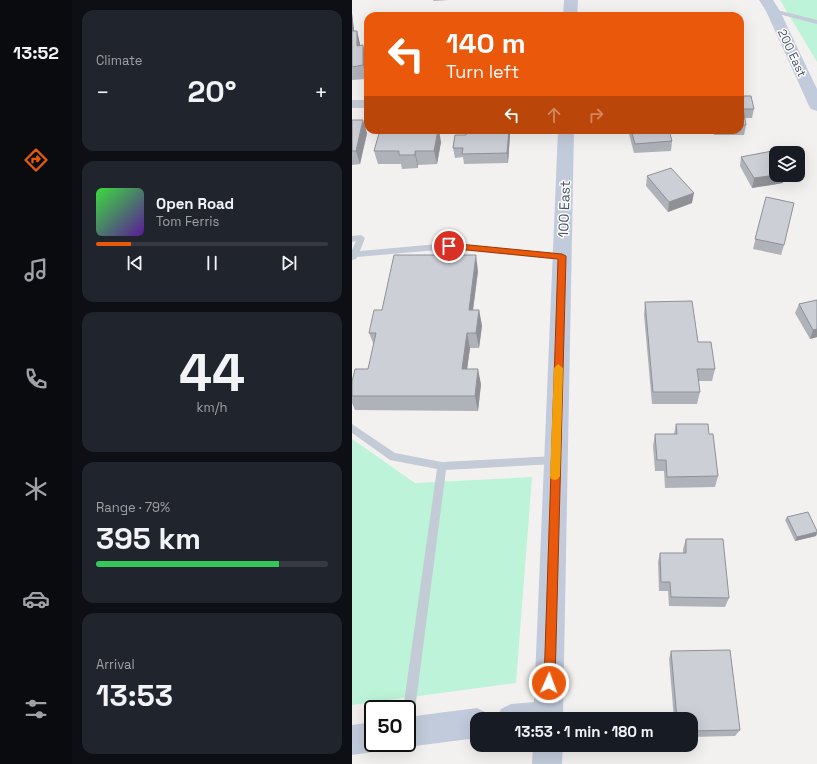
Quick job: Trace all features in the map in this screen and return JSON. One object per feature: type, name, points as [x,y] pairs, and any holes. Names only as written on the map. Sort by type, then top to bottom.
[{"type":"main road","points":[[570,12],[571,0]]},
{"type":"main road","name":"200 East","points":[[770,5],[817,106]]},
{"type":"main road","name":"100 East","points":[[549,712],[555,460],[566,134]]},
{"type":"main road","points":[[416,731],[470,724]]},
{"type":"main road","points":[[352,740],[364,738]]},
{"type":"main road","points":[[547,764],[548,752]]},
{"type":"street","points":[[352,104],[364,104]]},
{"type":"lane","points":[[770,5],[817,22]]},
{"type":"lane","points":[[352,239],[361,238],[353,256],[449,246],[562,256]]},
{"type":"lane","points":[[352,428],[393,457],[442,466],[555,460]]},
{"type":"lane","points":[[410,700],[442,466]]},
{"type":"green space","points":[[780,0],[817,0],[817,62]]},
{"type":"green space","points":[[352,439],[415,483],[532,477],[516,683],[389,700],[364,700],[364,703],[352,705]]},
{"type":"building","points":[[352,31],[357,31],[357,46],[363,45],[363,65],[352,67]]},
{"type":"building","points":[[744,96],[751,96],[754,109],[744,109]]},
{"type":"building","points":[[744,114],[746,125],[744,125]]},
{"type":"building","points":[[352,120],[363,120],[356,151],[352,151]]},
{"type":"building","points":[[379,134],[437,134],[434,151],[415,151],[415,155],[399,155],[399,151],[374,151]]},
{"type":"building","points":[[509,134],[507,153],[462,154],[463,148],[453,148],[455,135]]},
{"type":"building","points":[[632,134],[670,134],[672,141],[635,144]]},
{"type":"building","points":[[769,152],[769,176],[754,178],[741,157]]},
{"type":"building","points":[[671,168],[694,193],[669,202],[647,176]]},
{"type":"building","points":[[766,197],[794,203],[784,245],[755,239]]},
{"type":"building","points":[[394,255],[476,255],[469,310],[479,310],[476,333],[467,333],[462,369],[478,369],[475,396],[352,396],[352,382],[355,369],[368,369],[376,333],[369,333],[374,310],[382,310]]},
{"type":"building","points":[[817,300],[817,329],[813,330],[799,304]]},
{"type":"building","points":[[692,301],[698,342],[711,342],[715,369],[697,369],[700,392],[653,392],[645,302]]},
{"type":"building","points":[[676,424],[708,424],[709,434],[713,434],[718,476],[667,477],[666,460],[657,460],[655,434],[677,434]]},
{"type":"building","points":[[808,512],[817,532],[797,537],[787,517]]},
{"type":"building","points":[[686,539],[723,539],[729,598],[671,597],[670,582],[661,582],[660,553],[686,553]]},
{"type":"building","points":[[730,650],[740,730],[698,731],[698,712],[676,712],[671,651]]},
{"type":"slow traffic","points":[[555,476],[558,368]]},
{"type":"route","points":[[449,246],[562,256],[549,683]]}]
